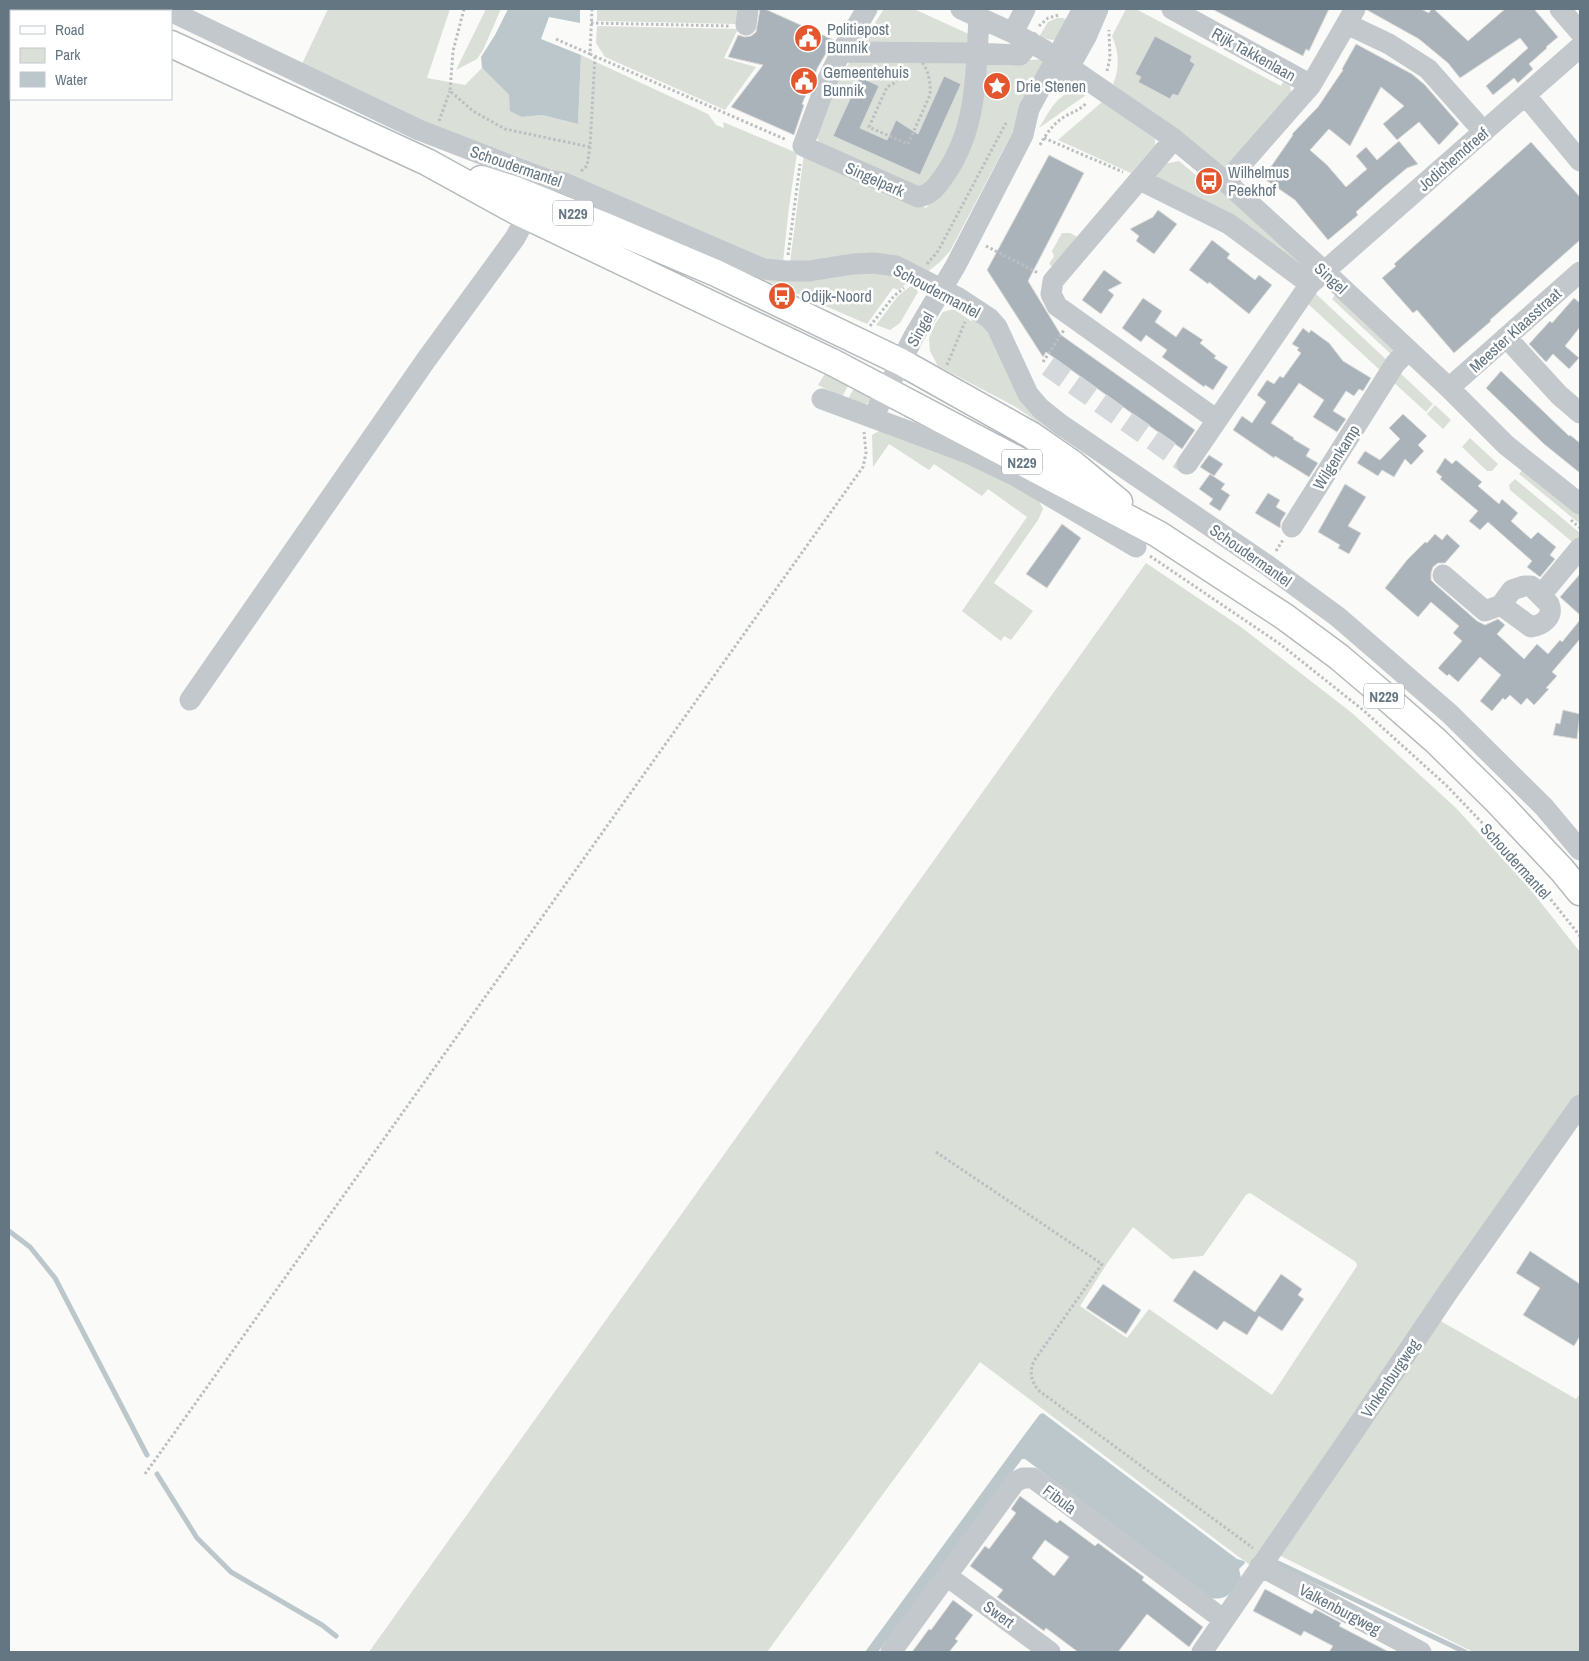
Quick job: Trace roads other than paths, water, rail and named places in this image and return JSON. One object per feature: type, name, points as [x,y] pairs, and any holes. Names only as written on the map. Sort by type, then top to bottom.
[{"type":"main road","name":"Schoudermantel","points":[[172,44],[427,162],[527,216],[817,355],[887,390],[1158,534],[1285,617],[1339,657],[1436,741],[1498,802],[1562,870],[1580,892]]},
{"type":"main road","name":"Schoudermantel","points":[[427,162],[516,190],[603,225],[716,273],[901,362],[1038,440],[1073,464],[1158,534]]},
{"type":"street","points":[[841,52],[867,9]]},
{"type":"street","points":[[841,52],[1020,55],[1025,9]]},
{"type":"street","name":"Singel","points":[[887,390],[914,336],[1034,136],[1083,9]]},
{"type":"street","name":"Singel","points":[[1063,63],[1086,37],[1098,9]]},
{"type":"street","name":"Rijk Takkenlaan","points":[[1172,9],[1311,85]]},
{"type":"street","points":[[1560,9],[1580,32]]},
{"type":"street","name":"Schoudermantel","points":[[172,12],[410,126],[549,180],[564,183],[764,269],[809,271],[874,262],[896,266],[972,307],[989,318],[997,327],[1028,394],[1040,408],[1101,453],[1267,565],[1338,617],[1450,714],[1544,807],[1580,850]]},
{"type":"street","name":"Singelpark","points":[[970,12],[1022,37],[1063,63]]},
{"type":"street","name":"Singelpark","points":[[841,52],[816,106],[803,146],[912,195],[918,197],[925,196],[932,192],[947,172],[970,122],[977,53],[970,12]]},
{"type":"street","points":[[1226,182],[1311,85],[1351,16],[1389,44],[1428,69],[1484,132]]},
{"type":"street","name":"Jodichemdreef","points":[[1318,278],[1580,47]]},
{"type":"street","name":"Singel","points":[[1063,63],[1174,139],[1226,182],[1318,278]]},
{"type":"street","points":[[1526,96],[1580,161]]},
{"type":"street","points":[[427,162],[436,137]]},
{"type":"street","points":[[1174,139],[1054,282],[1051,288],[1053,300],[1057,306],[1217,420]]},
{"type":"street","name":"Singel","points":[[1140,180],[1229,224],[1318,278],[1408,350],[1506,445],[1580,504]]},
{"type":"street","points":[[190,700],[426,360],[515,238],[527,216]]},
{"type":"street","name":"Meester Klaasstraat","points":[[1449,388],[1580,272]]},
{"type":"street","points":[[1187,464],[1318,278]]},
{"type":"street","points":[[1506,337],[1559,395],[1580,414]]},
{"type":"street","name":"Wilgenkamp","points":[[1292,527],[1395,364],[1408,350]]},
{"type":"street","points":[[868,415],[887,390]]},
{"type":"street","points":[[822,398],[952,446],[1016,476],[1136,547]]},
{"type":"street","points":[[1542,595],[1580,548]]},
{"type":"street","points":[[1443,575],[1485,611],[1501,605],[1512,590],[1518,587],[1531,586],[1549,604],[1550,612],[1542,624],[1531,627],[1501,605]]},
{"type":"street","name":"Vinkenburgweg","points":[[1202,1652],[1450,1289],[1580,1105]]},
{"type":"street","name":"Fibula","points":[[891,1652],[1015,1482],[1023,1478],[1033,1478],[1224,1620]]},
{"type":"street","name":"Valkenburgweg","points":[[1263,1562],[1421,1652]]},
{"type":"street","name":"Swert","points":[[947,1576],[1050,1652]]},
{"type":"water","points":[[508,9],[580,9],[580,23],[549,17],[541,39],[581,55],[578,124],[542,115],[522,117],[510,111],[509,95],[482,68],[481,57]]},
{"type":"water","points":[[1043,1413],[1237,1559],[1244,1561],[1245,1563],[1239,1569],[1241,1578],[1232,1591],[1222,1598],[1211,1598],[1025,1459],[1022,1459],[878,1652],[865,1652],[1025,1434],[1040,1414]]},
{"type":"waterway","points":[[9,1231],[30,1247],[55,1278],[147,1455]]},
{"type":"waterway","points":[[157,1474],[197,1538],[231,1572],[322,1625],[336,1636]]},
{"type":"waterway","points":[[1278,1563],[1465,1652]]},
{"type":"tunnel","points":[[1048,366],[1187,464]]},
{"type":"place","name":"Politiepost Bunnik","points":[[808,38]]},
{"type":"place","name":"Gemeentehuis Bunnik","points":[[804,81]]},
{"type":"place","name":"Drie Stenen","points":[[997,86]]},
{"type":"place","name":"Wilhelmus Peekhof","points":[[1209,181]]},
{"type":"place","name":"Odijk-Noord","points":[[782,296]]}]
